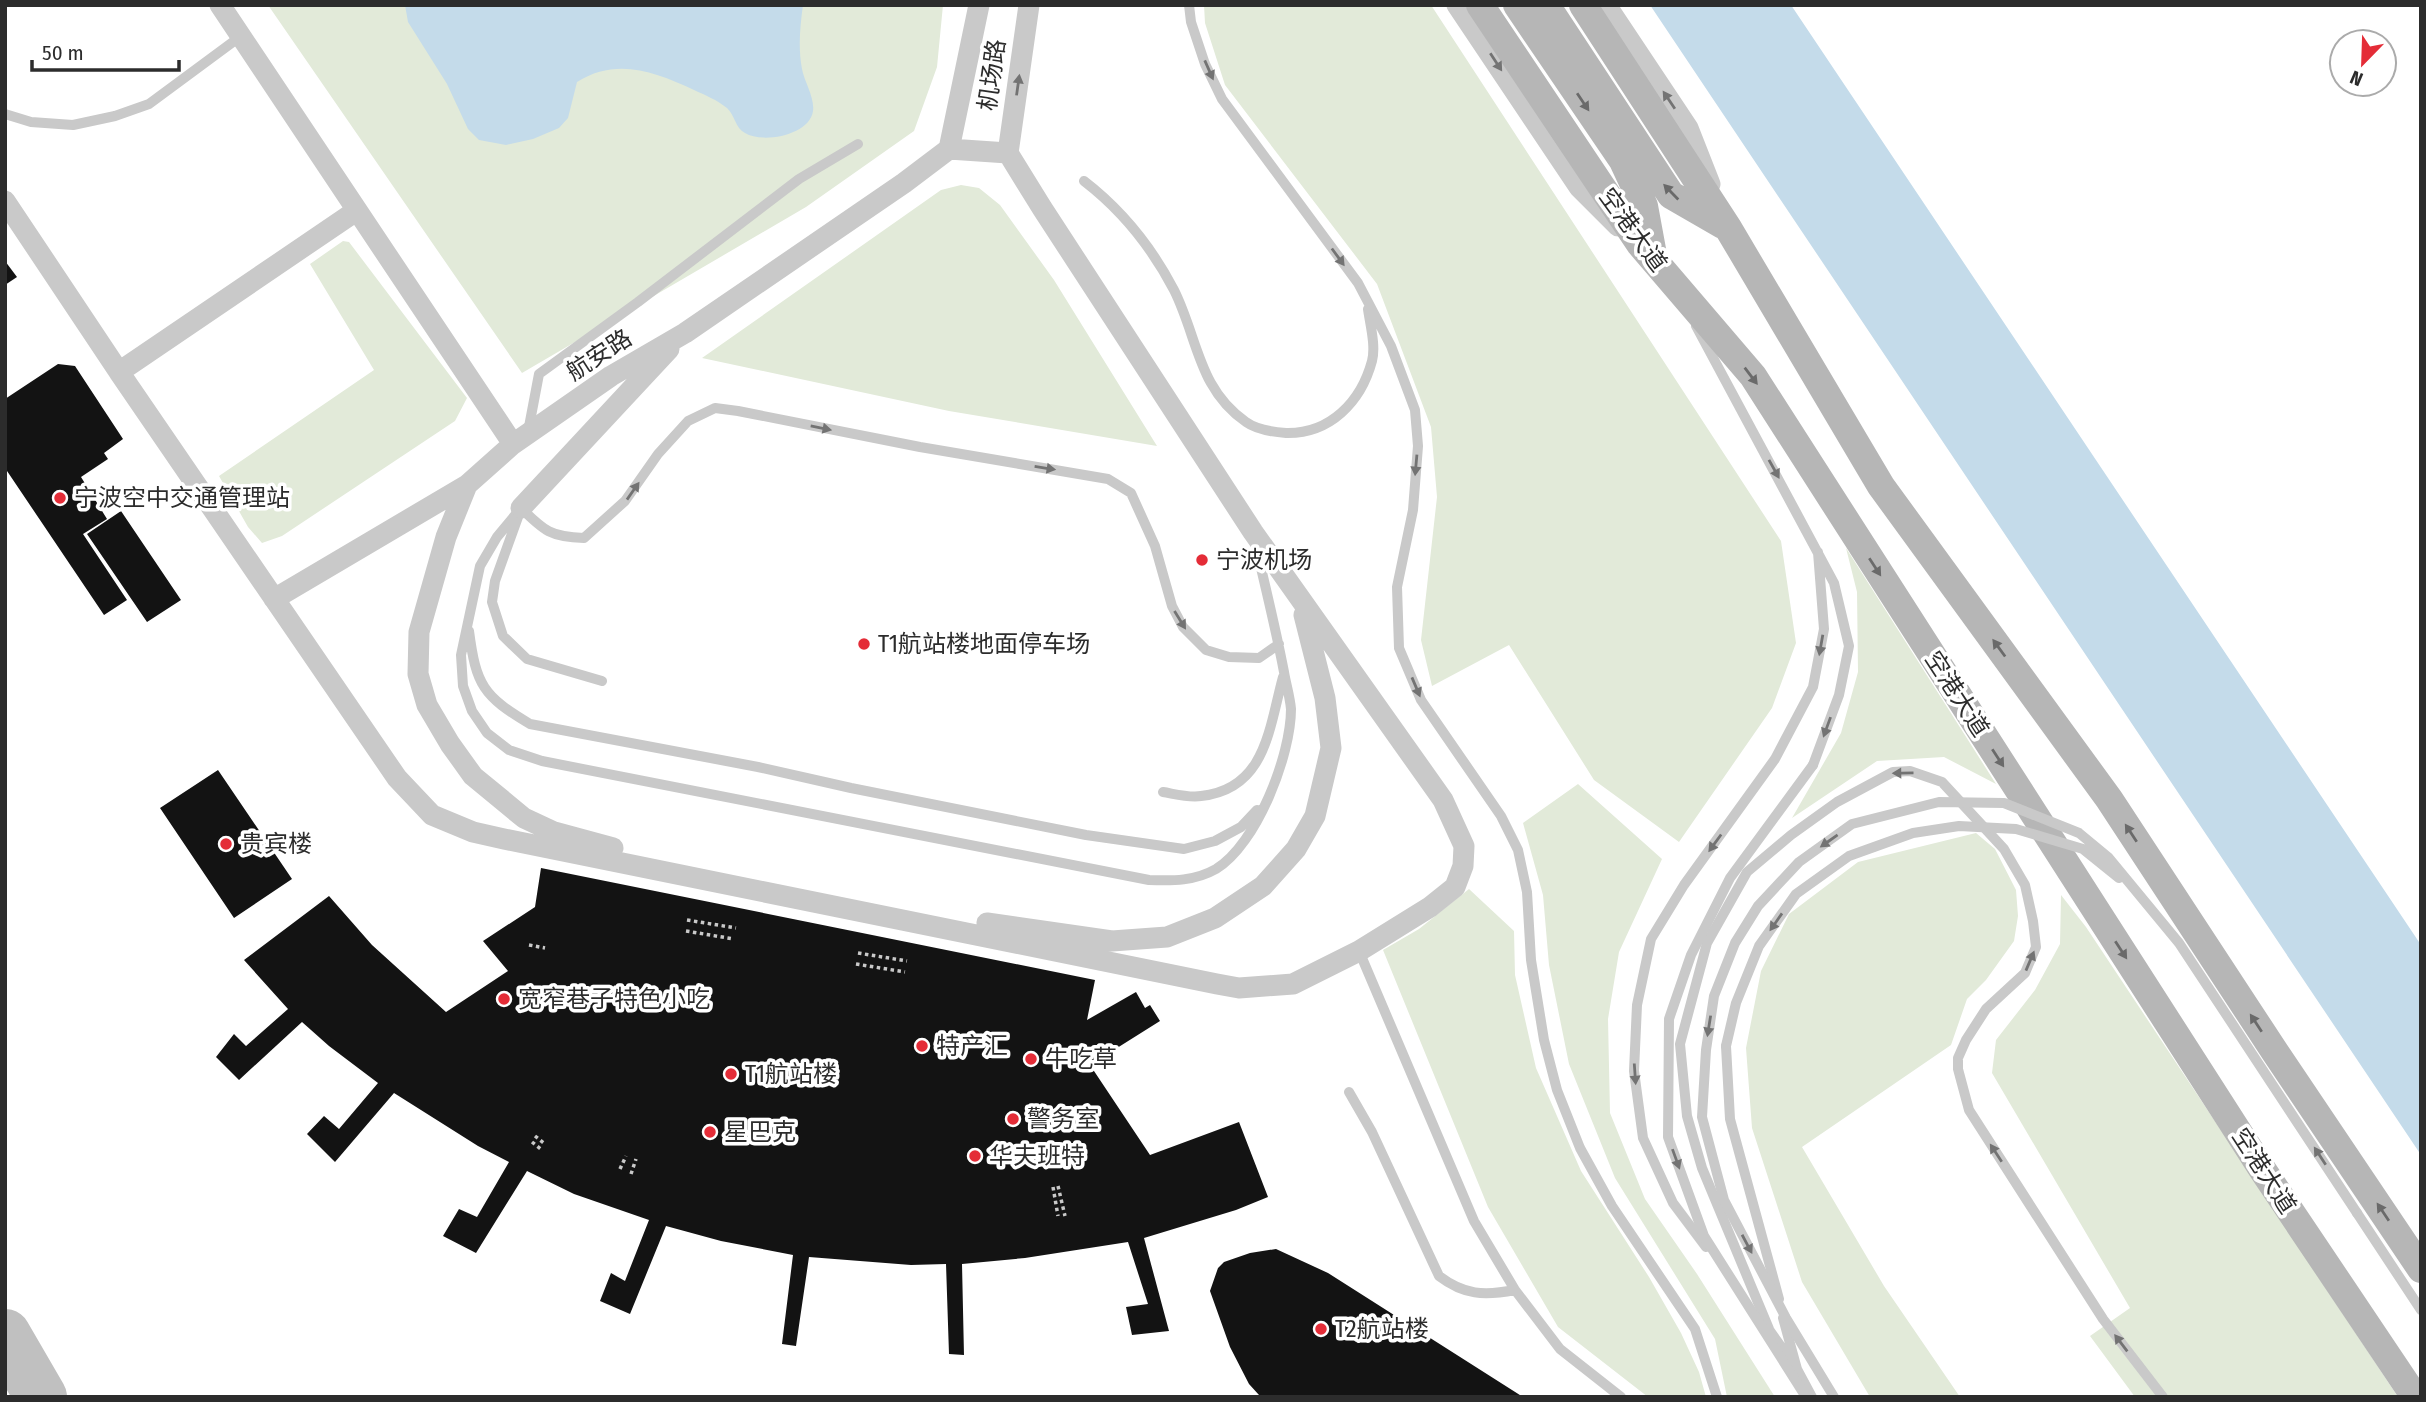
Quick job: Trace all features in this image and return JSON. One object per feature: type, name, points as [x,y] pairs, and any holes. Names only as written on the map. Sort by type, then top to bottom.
[{"type":"main road","name":"空港大道","points":[[1480,5],[1640,244],[1753,376],[2262,1169],[2415,1397]]},
{"type":"main road","points":[[1517,5],[1623,162],[1644,206],[1662,270]]},
{"type":"main road","points":[[1546,5],[1671,195],[1728,229]]},
{"type":"main road","points":[[1583,5],[1728,229],[1881,485],[2109,799],[2421,1269]]},
{"type":"street","points":[[220,5],[356,211],[520,439]]},
{"type":"street","name":"机场路","points":[[949,149],[979,5]]},
{"type":"street","name":"机场路","points":[[1008,153],[1029,5]]},
{"type":"street","points":[[1457,5],[1578,187],[1662,270]]},
{"type":"street","points":[[1606,5],[1688,128],[1728,229]]},
{"type":"street","points":[[5,201],[397,778],[432,815],[473,832],[1239,988],[1293,984],[1359,951],[1430,907],[1455,887],[1463,866],[1464,846],[1443,800],[1253,532],[1008,153],[949,149]]},
{"type":"street","name":"航安路","points":[[274,599],[467,485],[520,439],[611,376],[685,332],[904,183],[949,149]]},
{"type":"street","points":[[119,372],[356,211]]},
{"type":"street","points":[[521,508],[685,332]]},
{"type":"street","points":[[467,485],[446,537],[419,632],[418,674],[427,705],[450,744],[474,776],[524,818],[554,832],[656,860],[787,881],[973,921],[1112,941],[1167,937],[1215,918],[1263,886],[1296,849],[1314,816],[1331,748],[1325,698],[1301,603]]},
{"type":"lane","points":[[1189,5],[1191,22],[1205,64],[1222,99],[1358,283],[1391,346],[1415,410],[1418,446],[1413,510],[1397,587],[1399,648],[1421,700],[1501,816],[1518,850],[1527,892],[1531,960],[1544,1040],[1557,1090],[1580,1149],[1606,1194],[1695,1329],[1717,1397]]},
{"type":"lane","points":[[5,114],[31,122],[73,125],[115,116],[149,104],[241,36]]},
{"type":"lane","points":[[520,439],[540,374],[799,179],[858,144]]},
{"type":"lane","points":[[1084,181],[1133,226],[1149,247],[1175,292],[1206,376],[1224,405],[1248,425],[1273,432],[1300,433],[1328,423],[1348,408],[1362,389],[1373,358],[1368,302]]},
{"type":"lane","points":[[1662,270],[1834,583],[1849,646],[1839,695],[1813,765],[1730,878],[1691,955],[1669,1019],[1668,1137],[1704,1236],[1806,1397]]},
{"type":"lane","points":[[521,508],[543,530],[561,537],[584,538],[625,501],[658,454],[688,421],[715,408],[738,411],[920,447],[1108,479],[1131,494],[1155,545],[1172,606],[1183,627],[1206,650],[1229,657],[1258,658],[1279,644]]},
{"type":"lane","points":[[521,508],[497,537],[480,566],[472,592],[461,655],[463,686],[472,711],[488,733],[509,750],[542,761],[1149,880],[1184,881],[1217,868],[1242,845],[1267,800],[1282,762],[1291,709],[1253,532]]},
{"type":"lane","points":[[521,508],[499,568],[492,602],[503,636],[527,659],[601,681]]},
{"type":"lane","points":[[1812,1397],[1797,1369],[1769,1329],[1673,1203],[1643,1138],[1634,1070],[1637,1005],[1651,939],[1684,885],[1775,759],[1813,687],[1824,629],[1818,552]]},
{"type":"lane","points":[[468,625],[472,658],[479,680],[489,696],[530,724],[758,767],[1086,835],[1184,849],[1214,841],[1241,827],[1267,800]]},
{"type":"lane","points":[[1163,793],[1200,797],[1233,787],[1252,771],[1263,750],[1284,672]]},
{"type":"lane","points":[[1769,1329],[1702,1168],[1688,1116],[1679,1044],[1707,943],[1747,872],[1791,835],[1837,803],[1893,772],[1910,771],[1942,782],[2004,849],[2025,885],[2033,920],[2036,947],[2025,973],[1986,1009],[1958,1058],[1958,1069],[1969,1110],[2103,1319],[2163,1397]]},
{"type":"lane","points":[[1834,1397],[1786,1318],[1724,1200],[1702,1117],[1706,1050],[1714,996],[1735,943],[1758,906],[1798,862],[1852,824],[1939,802],[2004,803],[2079,833],[2108,857],[2179,943],[2421,1310]]},
{"type":"lane","points":[[1797,1369],[1730,1119],[1726,1046],[1736,1003],[1759,946],[1796,894],[1849,856],[1913,833],[1959,826],[2015,829],[2083,849],[2138,893]]},
{"type":"lane","points":[[1359,951],[1474,1221],[1515,1290],[1560,1349],[1621,1397]]},
{"type":"lane","points":[[1349,1092],[1372,1132],[1439,1276],[1453,1286],[1475,1293],[1492,1294],[1515,1290]]},
{"type":"path","points":[[687,920],[736,928]]},
{"type":"path","points":[[686,931],[734,939]]},
{"type":"path","points":[[529,946],[545,948]]},
{"type":"path","points":[[858,953],[907,961]]},
{"type":"path","points":[[856,964],[905,972]]},
{"type":"path","points":[[535,1136],[545,1144]]},
{"type":"path","points":[[532,1142],[542,1150]]},
{"type":"path","points":[[620,1169],[625,1156]]},
{"type":"path","points":[[631,1174],[636,1159]]},
{"type":"path","points":[[1058,1186],[1065,1216]]},
{"type":"path","points":[[1053,1187],[1058,1216]]},
{"type":"green space","points":[[268,5],[943,5],[937,67],[914,131],[806,207],[522,373]]},
{"type":"green space","points":[[1204,5],[1431,5],[1781,541],[1796,643],[1772,708],[1679,842],[1594,780],[1509,645],[1432,686],[1421,640],[1437,497],[1431,427],[1377,284],[1225,85],[1205,23]]},
{"type":"green space","points":[[961,185],[979,188],[1000,205],[1054,280],[1157,446],[949,411],[702,358],[941,190]]},
{"type":"green space","points":[[343,241],[349,242],[467,398],[455,421],[282,536],[262,543],[248,527],[219,476],[374,370],[310,264]]},
{"type":"green space","points":[[1846,548],[1996,784],[1944,757],[1877,761],[1792,818],[1841,733],[1858,672],[1857,592]]},
{"type":"green space","points":[[1578,784],[1662,859],[1619,952],[1608,1019],[1610,1113],[1645,1199],[1697,1274],[1775,1397],[1727,1397],[1715,1339],[1615,1178],[1569,1064],[1549,965],[1543,895],[1523,823]]},
{"type":"green space","points":[[1976,833],[1995,849],[2016,890],[2018,916],[2014,941],[1986,980],[1967,999],[1951,1045],[1802,1147],[1884,1286],[1960,1397],[1870,1397],[1802,1282],[1752,1128],[1746,1048],[1761,971],[1789,914],[1858,862]]},
{"type":"green space","points":[[1469,889],[1514,931],[1515,975],[1536,1068],[1581,1171],[1649,1277],[1681,1333],[1699,1372],[1706,1397],[1648,1397],[1558,1327],[1488,1207],[1383,950],[1419,929]]},
{"type":"green space","points":[[2061,895],[2086,927],[2398,1397],[2135,1397],[2090,1336],[2130,1308],[1992,1073],[1996,1040],[2035,990],[2060,944]]},
{"type":"water","points":[[405,5],[803,5],[801,61],[813,111],[804,126],[795,131],[763,138],[742,131],[727,108],[711,98],[650,73],[607,70],[577,82],[568,118],[559,128],[533,139],[506,145],[479,140],[468,129],[447,84],[408,22]]},
{"type":"water","points":[[1650,5],[1791,5],[2421,945],[2421,1155]]},
{"type":"building","points":[[5,261],[17,277],[5,285]]},
{"type":"building","name":"宁波空中交通管理站","points":[[58,364],[75,366],[123,439],[104,453],[108,459],[81,477],[107,519],[83,534],[127,600],[104,615],[5,468],[5,399]]},
{"type":"building","name":"宁波空中交通管理站","points":[[121,511],[181,600],[147,622],[87,534]]},
{"type":"building","name":"贵宾楼","points":[[218,770],[292,879],[234,918],[160,808]]},
{"type":"building","name":"T1航站楼","points":[[541,868],[1095,980],[1087,1020],[1136,992],[1145,1008],[1150,1005],[1160,1021],[1090,1065],[1150,1155],[1239,1122],[1268,1197],[1236,1210],[1144,1238],[1169,1331],[1132,1335],[1126,1307],[1148,1304],[1128,1242],[1025,1258],[962,1264],[964,1355],[949,1354],[946,1264],[911,1265],[809,1257],[796,1346],[782,1344],[793,1255],[721,1241],[666,1226],[630,1314],[600,1301],[611,1273],[625,1281],[649,1220],[574,1194],[527,1171],[476,1253],[443,1236],[459,1209],[477,1217],[509,1162],[478,1146],[394,1093],[335,1162],[307,1134],[324,1116],[339,1129],[378,1083],[302,1022],[239,1080],[216,1057],[234,1034],[246,1046],[288,1009],[244,960],[329,896],[372,945],[446,1012],[508,971],[483,941],[535,907]]},
{"type":"building","name":"T2航站楼","points":[[1276,1249],[1328,1273],[1523,1397],[1258,1397],[1230,1347],[1210,1291],[1218,1268],[1224,1262],[1250,1253]]},
{"type":"taxiway","points":[[5,1335],[41,1397]]},
{"type":"place","name":"宁波空中交通管理站","points":[[60,498]]},
{"type":"place","name":"宁波机场","points":[[1202,560]]},
{"type":"place","name":"T1航站楼地面停车场","points":[[864,644]]},
{"type":"place","name":"贵宾楼","points":[[226,844]]},
{"type":"place","name":"宽窄巷子特色小吃","points":[[504,999]]},
{"type":"place","name":"特产汇","points":[[922,1046]]},
{"type":"place","name":"牛吃草","points":[[1031,1059]]},
{"type":"place","name":"T1航站楼","points":[[731,1074]]},
{"type":"place","name":"警务室","points":[[1013,1119]]},
{"type":"place","name":"星巴克","points":[[710,1132]]},
{"type":"place","name":"华夫班特","points":[[975,1156]]},
{"type":"place","name":"T2航站楼","points":[[1321,1329]]}]
